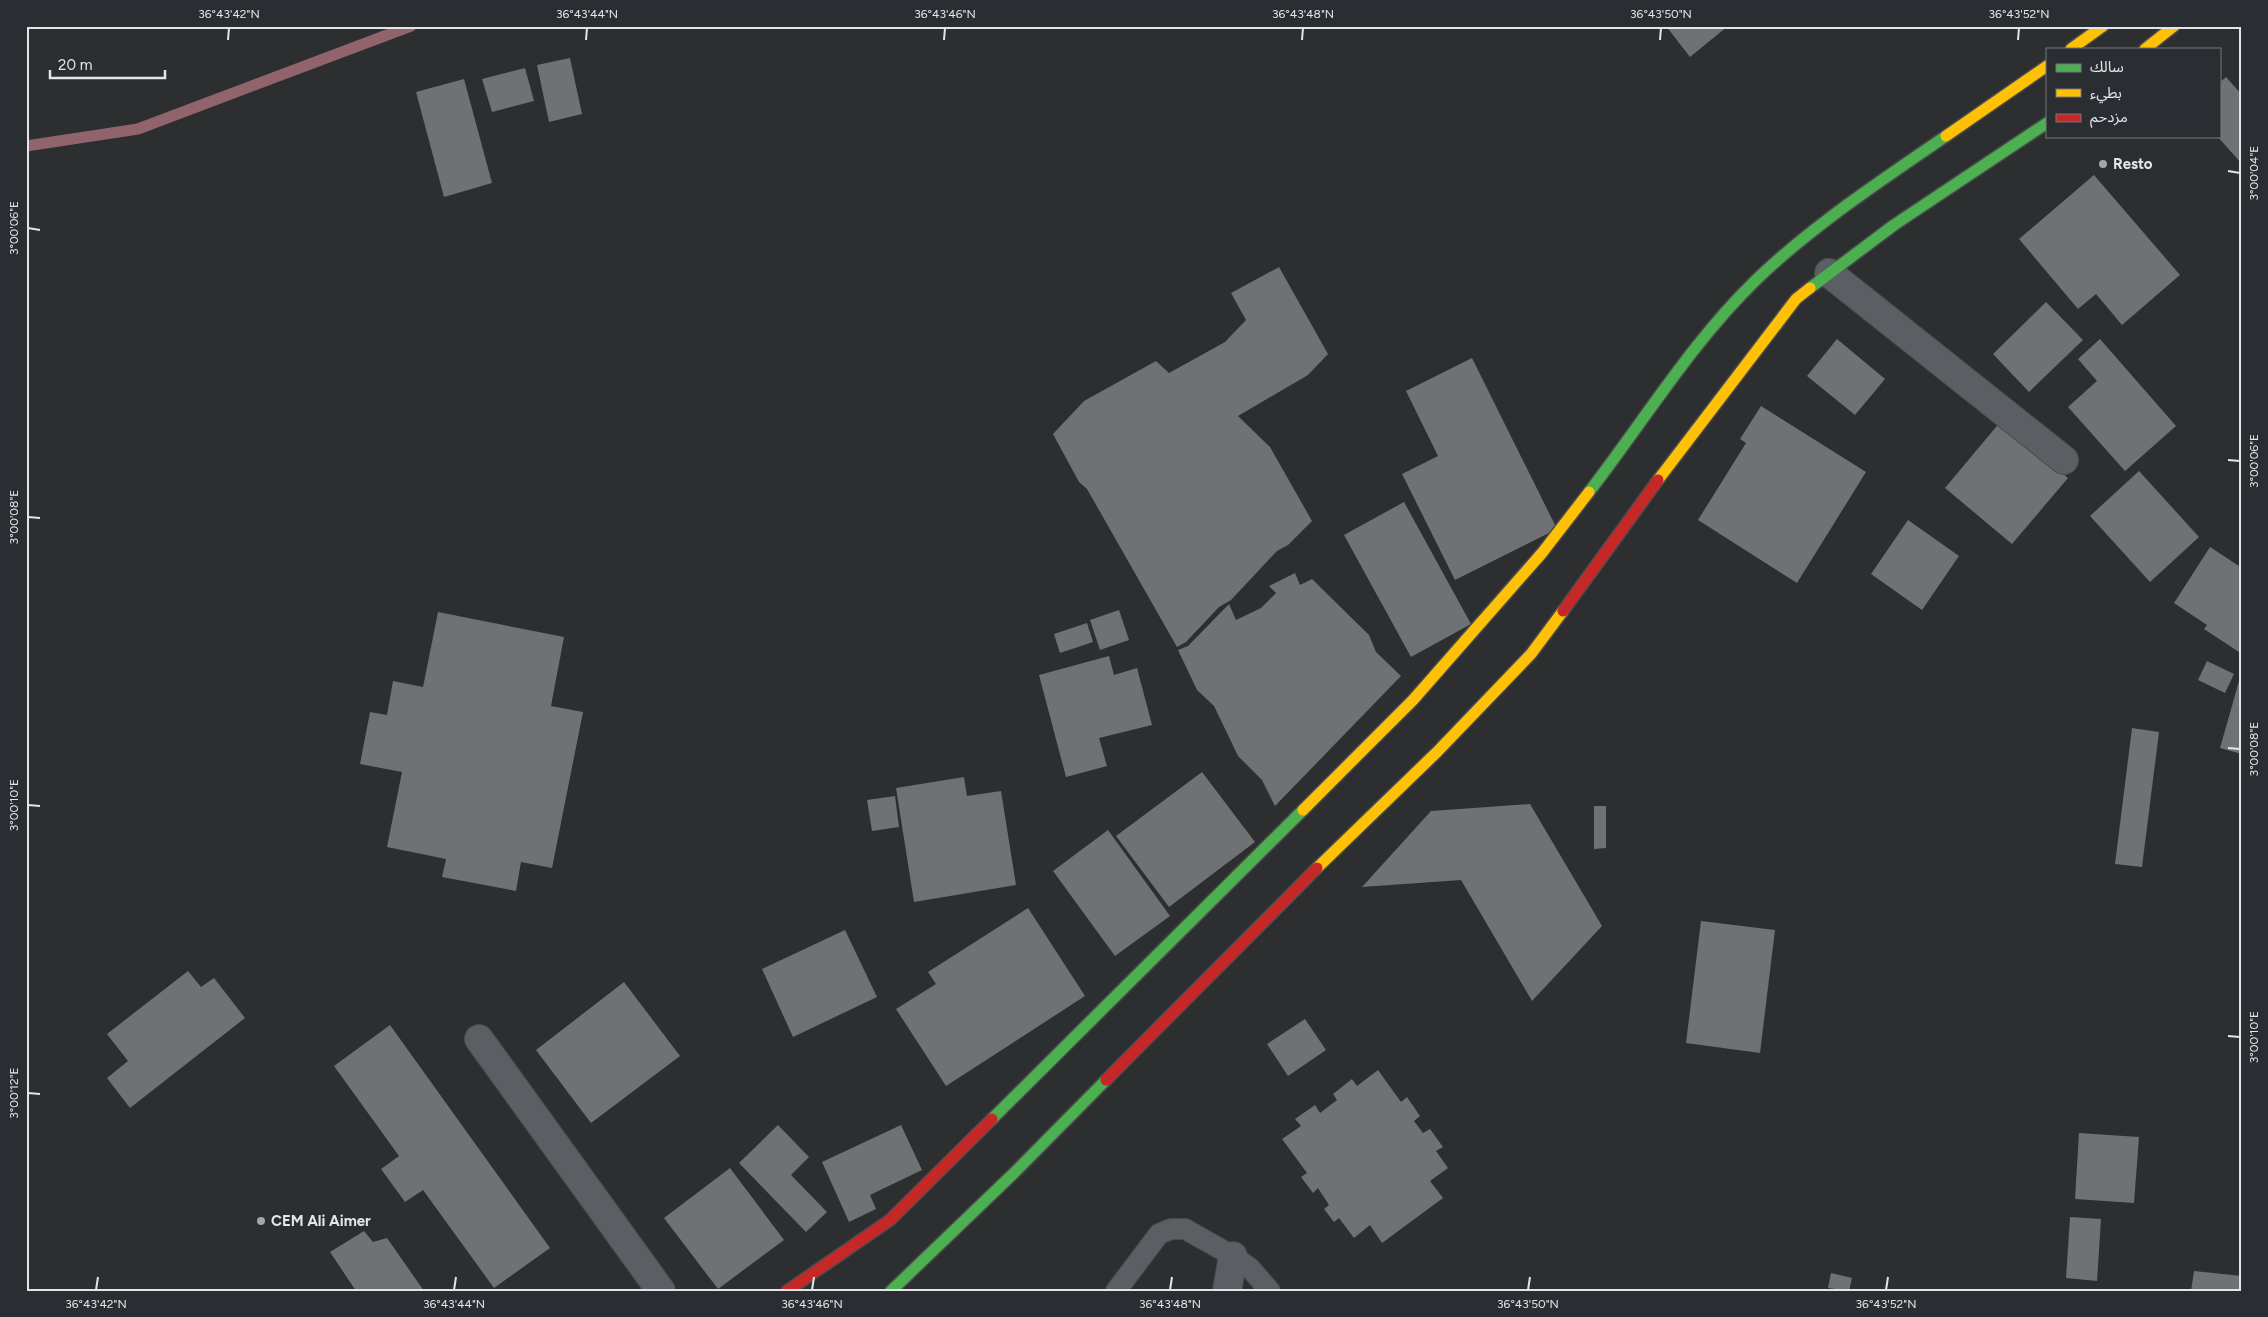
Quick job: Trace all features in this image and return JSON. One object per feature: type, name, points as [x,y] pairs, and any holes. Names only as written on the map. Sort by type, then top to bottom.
[{"type":"main road","points":[[2072,48],[2103,26]]},
{"type":"main road","points":[[2146,48],[2174,26]]},
{"type":"main road","points":[[786,1291],[890,1220],[1413,700],[1542,553],[1610,465],[1701,340],[1756,280],[1836,212],[2046,67]]},
{"type":"main road","points":[[891,1291],[1014,1173],[1252,932],[1430,759],[1531,654],[1701,420],[1796,299],[1894,225],[2046,124]]},
{"type":"street","points":[[1829,273],[2064,460]]},
{"type":"street","points":[[479,1039],[662,1291]]},
{"type":"street","points":[[1227,1291],[1233,1256]]},
{"type":"lane","points":[[1116,1291],[1159,1234],[1172,1229],[1185,1229],[1233,1256],[1250,1268],[1270,1291]]},
{"type":"building","points":[[1666,26],[1728,26],[1690,57]]},
{"type":"building","points":[[570,58],[582,114],[549,122],[537,65]]},
{"type":"building","points":[[525,68],[534,101],[492,112],[482,79]]},
{"type":"building","points":[[2226,77],[2242,95],[2242,164],[2219,138],[2220,82]]},
{"type":"building","points":[[464,79],[492,183],[444,197],[416,92]]},
{"type":"building","points":[[2094,175],[2180,275],[2122,325],[2096,294],[2078,309],[2019,239]]},
{"type":"building","points":[[1279,267],[1328,354],[1308,375],[1238,416],[1270,447],[1312,521],[1288,545],[1277,551],[1231,600],[1219,607],[1186,642],[1177,647],[1087,489],[1079,482],[1053,434],[1084,401],[1156,361],[1169,373],[1225,342],[1246,320],[1231,293]]},
{"type":"building","points":[[2046,302],[2083,340],[2029,392],[1993,354]]},
{"type":"building","points":[[1837,339],[1885,379],[1855,415],[1807,376]]},
{"type":"building","points":[[2100,339],[2176,426],[2125,471],[2068,407],[2097,381],[2078,359]]},
{"type":"building","points":[[1472,358],[1557,529],[1455,580],[1402,474],[1438,456],[1406,391]]},
{"type":"building","points":[[1761,406],[1866,472],[1797,583],[1698,520],[1746,443],[1740,439]]},
{"type":"building","points":[[2001,421],[2068,478],[2012,544],[1945,488]]},
{"type":"building","points":[[2139,471],[2199,537],[2150,582],[2090,516]]},
{"type":"building","points":[[1404,502],[1471,624],[1411,657],[1344,535]]},
{"type":"building","points":[[1908,520],[1959,556],[1922,610],[1871,574]]},
{"type":"building","points":[[2210,547],[2242,568],[2242,654],[2204,629],[2207,625],[2174,603]]},
{"type":"building","points":[[1295,573],[1300,585],[1312,579],[1369,635],[1376,652],[1401,676],[1275,806],[1262,780],[1238,756],[1214,706],[1197,690],[1178,650],[1188,646],[1229,604],[1236,620],[1261,608],[1276,593],[1269,586]]},
{"type":"building","points":[[1119,610],[1129,640],[1100,650],[1090,620]]},
{"type":"building","points":[[438,612],[564,637],[551,706],[583,712],[552,868],[521,862],[516,891],[442,877],[446,859],[387,847],[402,772],[360,764],[370,712],[387,715],[393,681],[423,687]]},
{"type":"building","points":[[1087,623],[1093,642],[1060,653],[1054,634]]},
{"type":"building","points":[[1109,656],[1114,675],[1137,668],[1152,725],[1099,738],[1107,766],[1066,777],[1039,675]]},
{"type":"building","points":[[2207,661],[2234,674],[2225,693],[2198,680]]},
{"type":"building","points":[[2242,675],[2242,754],[2220,748]]},
{"type":"building","points":[[2132,728],[2159,732],[2142,867],[2115,864]]},
{"type":"building","points":[[1202,772],[1255,842],[1169,907],[1116,836]]},
{"type":"building","points":[[964,777],[967,796],[1001,791],[1016,885],[914,902],[896,788]]},
{"type":"building","points":[[895,796],[899,827],[872,831],[867,800]]},
{"type":"building","points":[[1530,804],[1602,926],[1532,1001],[1461,880],[1362,887],[1431,811]]},
{"type":"building","points":[[1594,806],[1606,806],[1606,848],[1594,849]]},
{"type":"building","points":[[1108,830],[1170,916],[1115,956],[1053,871]]},
{"type":"building","points":[[1028,908],[1085,996],[946,1086],[896,1009],[936,984],[928,972]]},
{"type":"building","points":[[1701,921],[1775,930],[1760,1053],[1686,1043]]},
{"type":"building","points":[[845,930],[877,997],[793,1037],[762,969]]},
{"type":"building","points":[[188,971],[201,987],[214,978],[245,1018],[130,1108],[107,1078],[128,1061],[107,1034]]},
{"type":"building","points":[[624,982],[680,1056],[591,1123],[536,1050]]},
{"type":"building","points":[[1305,1019],[1326,1050],[1288,1076],[1267,1044]]},
{"type":"building","points":[[390,1025],[550,1248],[494,1288],[423,1190],[405,1202],[381,1169],[399,1156],[334,1066]]},
{"type":"building","points":[[1378,1070],[1401,1102],[1407,1097],[1420,1116],[1414,1121],[1423,1133],[1430,1129],[1443,1147],[1436,1151],[1448,1168],[1430,1181],[1443,1198],[1382,1243],[1370,1225],[1354,1238],[1339,1218],[1334,1222],[1324,1209],[1329,1205],[1318,1188],[1313,1193],[1301,1177],[1307,1173],[1282,1139],[1301,1126],[1295,1119],[1315,1105],[1320,1113],[1337,1100],[1333,1094],[1352,1079],[1357,1086]]},
{"type":"building","points":[[778,1125],[809,1157],[791,1175],[827,1212],[806,1232],[739,1163]]},
{"type":"building","points":[[901,1125],[922,1170],[870,1195],[876,1209],[849,1222],[822,1162]]},
{"type":"building","points":[[2079,1133],[2139,1137],[2134,1203],[2075,1199]]},
{"type":"building","points":[[730,1168],[784,1240],[718,1289],[664,1218]]},
{"type":"building","points":[[2070,1217],[2101,1219],[2097,1281],[2066,1278]]},
{"type":"building","points":[[364,1231],[373,1242],[387,1238],[424,1291],[356,1291],[330,1252]]},
{"type":"building","points":[[2194,1271],[2242,1276],[2242,1291],[2191,1291]]},
{"type":"building","points":[[1831,1273],[1852,1278],[1849,1291],[1828,1288]]},
{"type":"waterway","points":[[26,146],[138,129],[411,26]]},
{"type":"traffic: fast","points":[[1810,288],[1894,225],[2046,124]]},
{"type":"traffic: fast","points":[[1589,492],[1689,356],[1732,304],[1756,280],[1824,222],[1946,136]]},
{"type":"traffic: fast","points":[[992,1119],[1303,810]]},
{"type":"traffic: fast","points":[[891,1291],[1014,1173],[1106,1080]]},
{"type":"traffic: slow","points":[[2072,48],[2103,26]]},
{"type":"traffic: slow","points":[[2146,48],[2174,26]]},
{"type":"traffic: slow","points":[[1946,136],[2046,67]]},
{"type":"traffic: slow","points":[[1658,480],[1796,299],[1810,288]]},
{"type":"traffic: slow","points":[[1303,810],[1413,700],[1542,553],[1589,492]]},
{"type":"traffic: slow","points":[[1317,868],[1437,752],[1531,654],[1563,611]]},
{"type":"traffic: jam","points":[[1563,611],[1658,480]]},
{"type":"traffic: jam","points":[[1106,1080],[1317,868]]},
{"type":"traffic: jam","points":[[787,1291],[890,1220],[992,1119]]},
{"type":"place","name":"Resto","points":[[2103,164]]},
{"type":"place","name":"CEM Ali Aimer","points":[[261,1221]]}]
